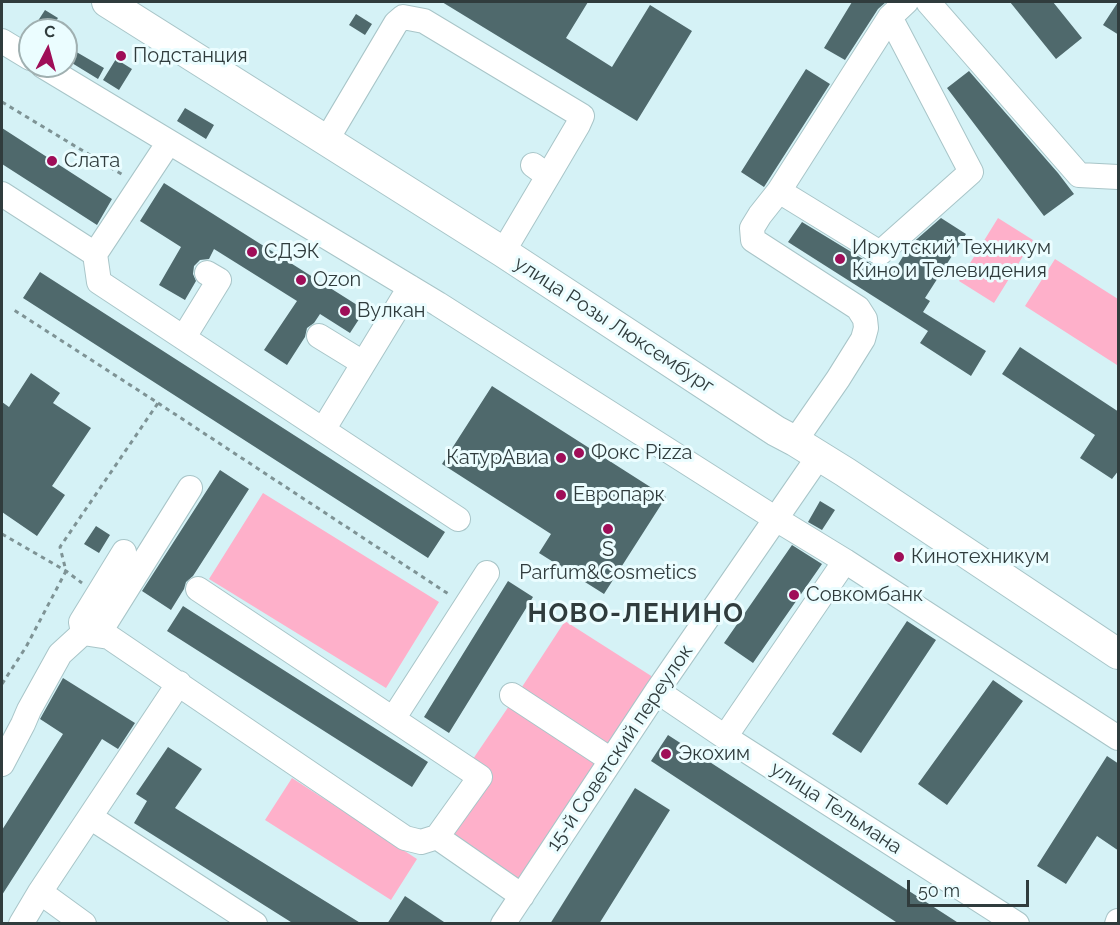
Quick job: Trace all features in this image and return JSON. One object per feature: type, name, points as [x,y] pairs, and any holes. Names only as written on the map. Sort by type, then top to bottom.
[{"type":"main road","name":"улица Розы Люксембург","points":[[107,2],[503,252],[776,431],[807,448],[1119,654]]},
{"type":"street","points":[[928,2],[1079,175],[1119,177]]},
{"type":"street","points":[[898,9],[971,172],[880,253],[779,191],[898,9]]},
{"type":"street","points":[[326,141],[396,23],[403,17],[424,21],[582,116],[578,125],[541,171],[503,252]]},
{"type":"street","points":[[2,41],[18,51]]},
{"type":"street","points":[[63,78],[410,287],[845,561],[1119,738]]},
{"type":"street","points":[[169,142],[94,254],[99,282],[458,519]]},
{"type":"street","name":"15-й Советский переулок","points":[[503,924],[657,691],[776,519],[838,379],[863,339],[866,319],[858,308],[753,240],[752,228],[779,191]]},
{"type":"street","points":[[2,194],[94,254]]},
{"type":"street","points":[[184,337],[219,280],[207,273]]},
{"type":"street","points":[[323,430],[410,287]]},
{"type":"street","points":[[319,336],[363,363]]},
{"type":"street","points":[[2,764],[28,710],[60,654],[91,634],[190,488]]},
{"type":"street","points":[[124,552],[81,622],[91,634],[109,637],[405,838],[421,842],[437,837],[480,777],[198,589]]},
{"type":"street","points":[[725,737],[845,561]]},
{"type":"street","points":[[393,719],[487,573]]},
{"type":"street","points":[[21,924],[179,683]]},
{"type":"street","name":"улица Тельмана","points":[[657,691],[1017,924]]},
{"type":"street","points":[[512,695],[611,760]]},
{"type":"street","points":[[90,817],[255,924]]},
{"type":"street","points":[[437,837],[522,896]]},
{"type":"street","points":[[40,892],[84,924]]},
{"type":"path","points":[[2,102],[140,185]]},
{"type":"path","points":[[14,310],[466,606]]},
{"type":"path","points":[[2,684],[26,647],[66,571],[60,547],[158,403]]},
{"type":"path","points":[[2,534],[66,571],[98,594]]},
{"type":"shaded area","points":[[998,218],[1033,240],[994,303],[959,281]]},
{"type":"shaded area","points":[[1055,259],[1118,299],[1117,365],[1025,306]]},
{"type":"shaded area","points":[[263,493],[439,602],[386,688],[209,579]]},
{"type":"shaded area","points":[[565,621],[656,679],[610,749],[520,690]]},
{"type":"shaded area","points":[[511,703],[599,762],[519,881],[449,835],[492,772],[473,759]]},
{"type":"shaded area","points":[[292,778],[417,859],[391,900],[265,820]]},
{"type":"building","points":[[442,2],[588,2],[566,38],[612,67],[650,5],[692,31],[637,121]]},
{"type":"building","points":[[852,2],[886,2],[878,9],[845,60],[824,48]]},
{"type":"building","points":[[1010,2],[1053,2],[1082,38],[1056,59]]},
{"type":"building","points":[[1119,2],[1119,35],[1103,25]]},
{"type":"building","points":[[45,10],[58,18],[40,18]]},
{"type":"building","points":[[356,14],[372,24],[365,35],[349,25]]},
{"type":"building","points":[[78,53],[104,68],[98,79],[78,67]]},
{"type":"building","points":[[116,59],[132,69],[119,90],[103,80]]},
{"type":"building","points":[[806,69],[830,84],[764,187],[741,172]]},
{"type":"building","points":[[969,71],[1074,194],[1044,216],[947,88]]},
{"type":"building","points":[[185,108],[214,125],[206,139],[177,121]]},
{"type":"building","points":[[2,128],[112,199],[97,225],[2,164]]},
{"type":"building","points":[[164,183],[365,310],[350,333],[320,314],[307,328],[305,337],[287,365],[264,350],[297,301],[214,249],[209,259],[200,260],[194,266],[193,274],[196,281],[185,300],[159,285],[181,247],[140,221]]},
{"type":"building","points":[[941,218],[966,234],[925,298],[930,301],[923,312],[986,351],[971,376],[920,343],[928,331],[788,242],[802,222],[891,276],[910,245]]},
{"type":"building","points":[[40,272],[445,532],[428,558],[23,298]]},
{"type":"building","points":[[1020,347],[1119,412],[1119,470],[1112,479],[1080,458],[1095,435],[1002,374]]},
{"type":"building","points":[[31,373],[60,393],[53,403],[91,428],[52,486],[65,495],[37,536],[2,512],[2,402],[9,407]]},
{"type":"building","points":[[492,386],[666,497],[604,594],[539,553],[551,534],[442,464]]},
{"type":"building","points":[[220,470],[249,489],[193,576],[186,582],[171,610],[142,591]]},
{"type":"building","points":[[820,501],[835,510],[822,530],[808,522]]},
{"type":"building","points":[[96,526],[110,535],[99,553],[84,544]]},
{"type":"building","points":[[792,545],[822,564],[753,663],[724,643]]},
{"type":"building","points":[[508,581],[533,597],[449,733],[424,717]]},
{"type":"building","points":[[183,606],[428,762],[412,787],[167,631]]},
{"type":"building","points":[[907,621],[936,640],[861,753],[832,734]]},
{"type":"building","points":[[63,678],[135,723],[118,749],[102,739],[2,895],[2,830],[63,734],[40,719]]},
{"type":"building","points":[[993,680],[1023,701],[947,805],[918,784]]},
{"type":"building","points":[[668,735],[960,924],[899,924],[651,761]]},
{"type":"building","points":[[168,747],[202,769],[175,808],[362,924],[294,924],[134,823],[147,801],[136,794]]},
{"type":"building","points":[[1107,756],[1119,764],[1119,851],[1097,836],[1066,884],[1037,866]]},
{"type":"building","points":[[635,788],[670,810],[599,924],[550,924]]},
{"type":"building","points":[[405,896],[447,924],[387,924]]},
{"type":"place","name":"Подстанция","points":[[121,56]]},
{"type":"place","name":"Слата","points":[[52,161]]},
{"type":"place","name":"СДЭК","points":[[252,252]]},
{"type":"place","name":"Иркутский Техникум Кино и Телевидения","points":[[840,259]]},
{"type":"place","name":"Ozon","points":[[301,280]]},
{"type":"place","name":"Вулкан","points":[[345,311]]},
{"type":"place","name":"Фокс Pizza","points":[[579,453]]},
{"type":"place","name":"КатурАвиа","points":[[561,458]]},
{"type":"place","name":"Европарк","points":[[561,495]]},
{"type":"place","name":"S Parfum&Cosmetics","points":[[608,529]]},
{"type":"place","name":"Кинотехникум","points":[[899,557]]},
{"type":"place","name":"Совкомбанк","points":[[794,595]]},
{"type":"place","name":"Экохим","points":[[666,754]]},
{"type":"district","name":"НОВО-ЛЕНИНО","points":[[636,614]]}]
